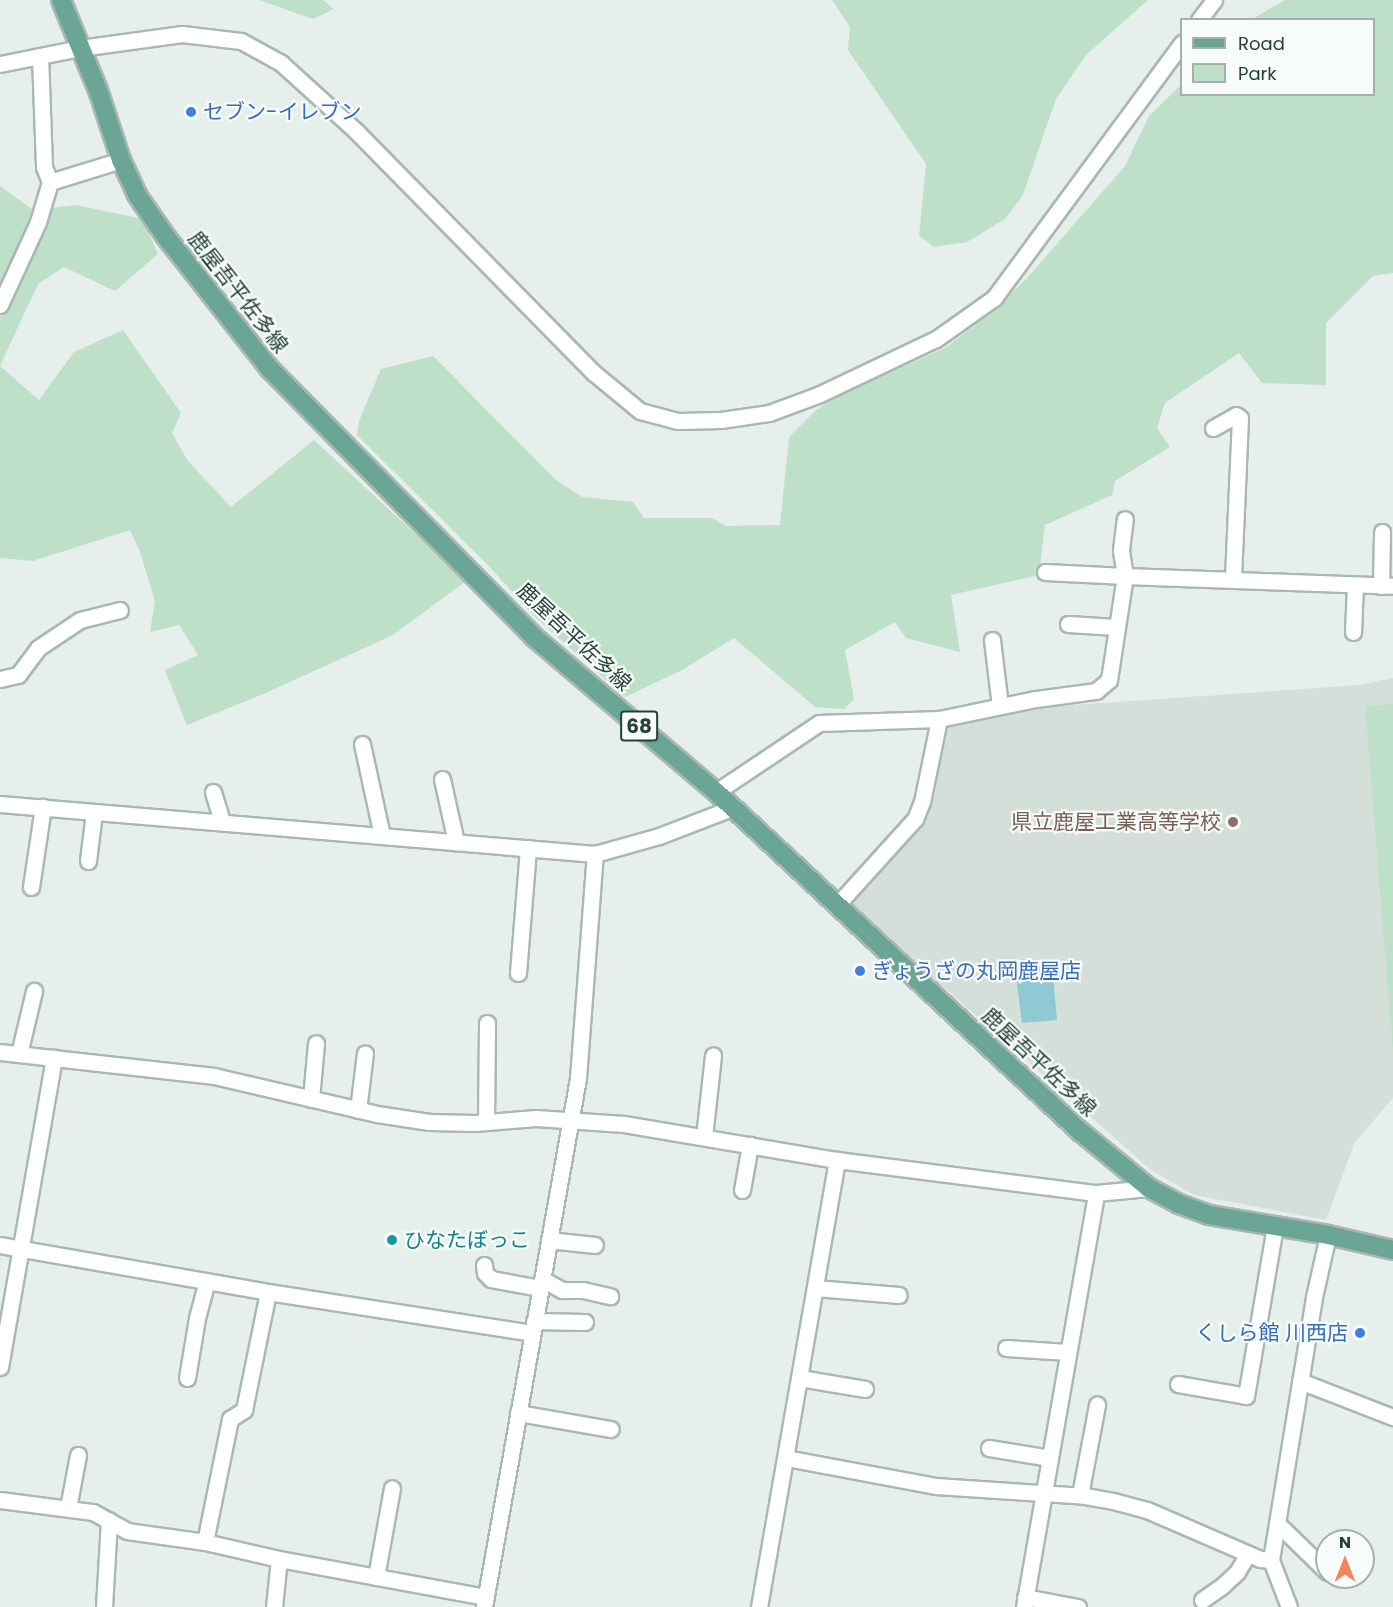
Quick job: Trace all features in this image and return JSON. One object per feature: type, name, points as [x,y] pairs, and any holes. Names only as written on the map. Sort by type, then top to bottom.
[{"type":"main road","name":"鹿屋吾平佐多線","points":[[61,0],[121,160],[137,195],[166,237],[270,369],[534,637],[716,792],[1089,1139],[1149,1188],[1179,1204],[1209,1215],[1328,1235],[1393,1250]]},
{"type":"street","points":[[1200,18],[1214,0]]},
{"type":"street","points":[[0,64],[80,48],[182,33],[241,41],[281,63],[357,132],[594,373],[640,411],[678,421],[721,420],[769,413],[819,394],[936,339],[994,298],[1180,46]]},
{"type":"street","points":[[0,305],[38,222],[50,182],[44,167],[40,56]]},
{"type":"street","points":[[50,182],[121,160]]},
{"type":"street","points":[[1213,428],[1236,415],[1240,418],[1233,580]]},
{"type":"street","points":[[716,792],[819,723],[939,719],[1000,706],[1096,691],[1109,680],[1125,576],[1121,550],[1125,519]]},
{"type":"street","points":[[1045,572],[1387,586],[1382,532]]},
{"type":"street","points":[[1353,632],[1355,585]]},
{"type":"street","points":[[0,679],[18,675],[38,648],[80,620],[120,610]]},
{"type":"street","points":[[1068,624],[1116,627]]},
{"type":"street","points":[[992,640],[1000,706]]},
{"type":"street","points":[[836,906],[915,819],[922,802],[939,719]]},
{"type":"street","points":[[362,744],[382,836]]},
{"type":"street","points":[[442,779],[456,842]]},
{"type":"street","points":[[213,792],[222,822]]},
{"type":"street","points":[[0,804],[595,854],[659,836],[732,808]]},
{"type":"street","points":[[31,887],[43,807]]},
{"type":"street","points":[[88,861],[94,812]]},
{"type":"street","points":[[518,973],[528,848]]},
{"type":"street","points":[[0,1500],[93,1512],[127,1531],[205,1542],[485,1602],[578,1078],[595,854]]},
{"type":"street","points":[[19,1054],[34,991]]},
{"type":"street","points":[[486,1122],[487,1023]]},
{"type":"street","points":[[311,1099],[316,1043]]},
{"type":"street","points":[[0,1052],[214,1077],[358,1110],[429,1122],[486,1122],[536,1118],[624,1124],[837,1160],[1096,1193],[1149,1188]]},
{"type":"street","points":[[358,1110],[365,1053]]},
{"type":"street","points":[[705,1137],[713,1055]]},
{"type":"street","points":[[0,1366],[54,1058]]},
{"type":"street","points":[[742,1190],[750,1145]]},
{"type":"street","points":[[759,1607],[837,1160]]},
{"type":"street","points":[[1078,1607],[1025,1602],[1096,1193]]},
{"type":"street","points":[[1178,1384],[1246,1396],[1275,1226]]},
{"type":"street","points":[[1289,1607],[1271,1560],[1300,1381],[1328,1235]]},
{"type":"street","points":[[549,1240],[595,1245]]},
{"type":"street","points":[[0,1245],[268,1292],[533,1327],[585,1322]]},
{"type":"street","points":[[484,1265],[485,1273],[491,1279],[541,1284],[562,1290],[583,1290],[610,1296]]},
{"type":"street","points":[[187,1378],[197,1318],[207,1281]]},
{"type":"street","points":[[815,1288],[899,1295]]},
{"type":"street","points":[[205,1542],[230,1419],[244,1410],[268,1292]]},
{"type":"street","points":[[1006,1348],[1068,1352]]},
{"type":"street","points":[[800,1378],[865,1389]]},
{"type":"street","points":[[1300,1381],[1393,1417]]},
{"type":"street","points":[[1080,1495],[1097,1405]]},
{"type":"street","points":[[518,1413],[611,1429]]},
{"type":"street","points":[[989,1448],[1050,1458]]},
{"type":"street","points":[[68,1508],[78,1455]]},
{"type":"street","points":[[786,1458],[936,1486],[1044,1495],[1080,1495],[1148,1510],[1248,1554],[1271,1560]]},
{"type":"street","points":[[376,1577],[392,1488]]},
{"type":"street","points":[[104,1607],[109,1521]]},
{"type":"street","points":[[1277,1523],[1315,1560]]},
{"type":"street","points":[[1202,1600],[1237,1572],[1248,1554]]},
{"type":"street","points":[[274,1607],[279,1559]]},
{"type":"shaded area","points":[[1393,678],[1393,1098],[1355,1142],[1326,1220],[1194,1195],[1151,1170],[848,903],[906,842],[935,795],[946,714],[1360,685]]},
{"type":"green space","points":[[259,0],[323,0],[334,9],[313,19]]},
{"type":"green space","points":[[832,0],[1148,0],[1086,55],[1056,99],[1023,195],[1005,219],[967,242],[934,247],[919,236],[926,164],[848,50],[850,27]]},
{"type":"green space","points":[[1285,0],[1393,0],[1393,273],[1373,276],[1326,323],[1326,385],[1262,383],[1239,353],[1165,403],[1157,428],[1170,447],[1115,481],[1112,495],[1045,525],[1039,575],[951,595],[960,652],[906,638],[895,622],[845,650],[854,699],[844,709],[815,707],[734,638],[682,670],[625,697],[534,616],[486,563],[357,435],[359,421],[381,369],[433,356],[556,480],[582,497],[633,502],[644,518],[712,518],[726,526],[780,525],[789,437],[816,410],[840,395],[945,348],[990,314],[1028,277],[1125,166],[1149,116],[1180,86],[1180,96],[1375,96],[1375,18],[1254,18]]},
{"type":"green space","points":[[0,186],[33,210],[76,205],[143,219],[158,254],[115,291],[64,267],[38,284],[0,366]]},
{"type":"green space","points":[[123,330],[181,413],[172,433],[188,461],[231,507],[314,440],[466,581],[393,635],[268,692],[187,725],[165,670],[198,655],[179,625],[150,632],[155,601],[140,552],[130,530],[33,561],[0,558],[0,366],[39,400],[74,352]]},
{"type":"green space","points":[[1393,704],[1393,1052],[1365,706]]},
{"type":"water","points":[[1052,964],[1057,1020],[1022,1023],[1015,969]]},
{"type":"place","name":"セブン-イレブン","points":[[191,112]]},
{"type":"place","name":"県立鹿屋工業高等学校","points":[[1233,822]]},
{"type":"place","name":"ぎょうざの丸岡鹿屋店","points":[[860,971]]},
{"type":"place","name":"ひなたぼっこ","points":[[392,1240]]},
{"type":"place","name":"くしら館 川西店","points":[[1360,1333]]}]
